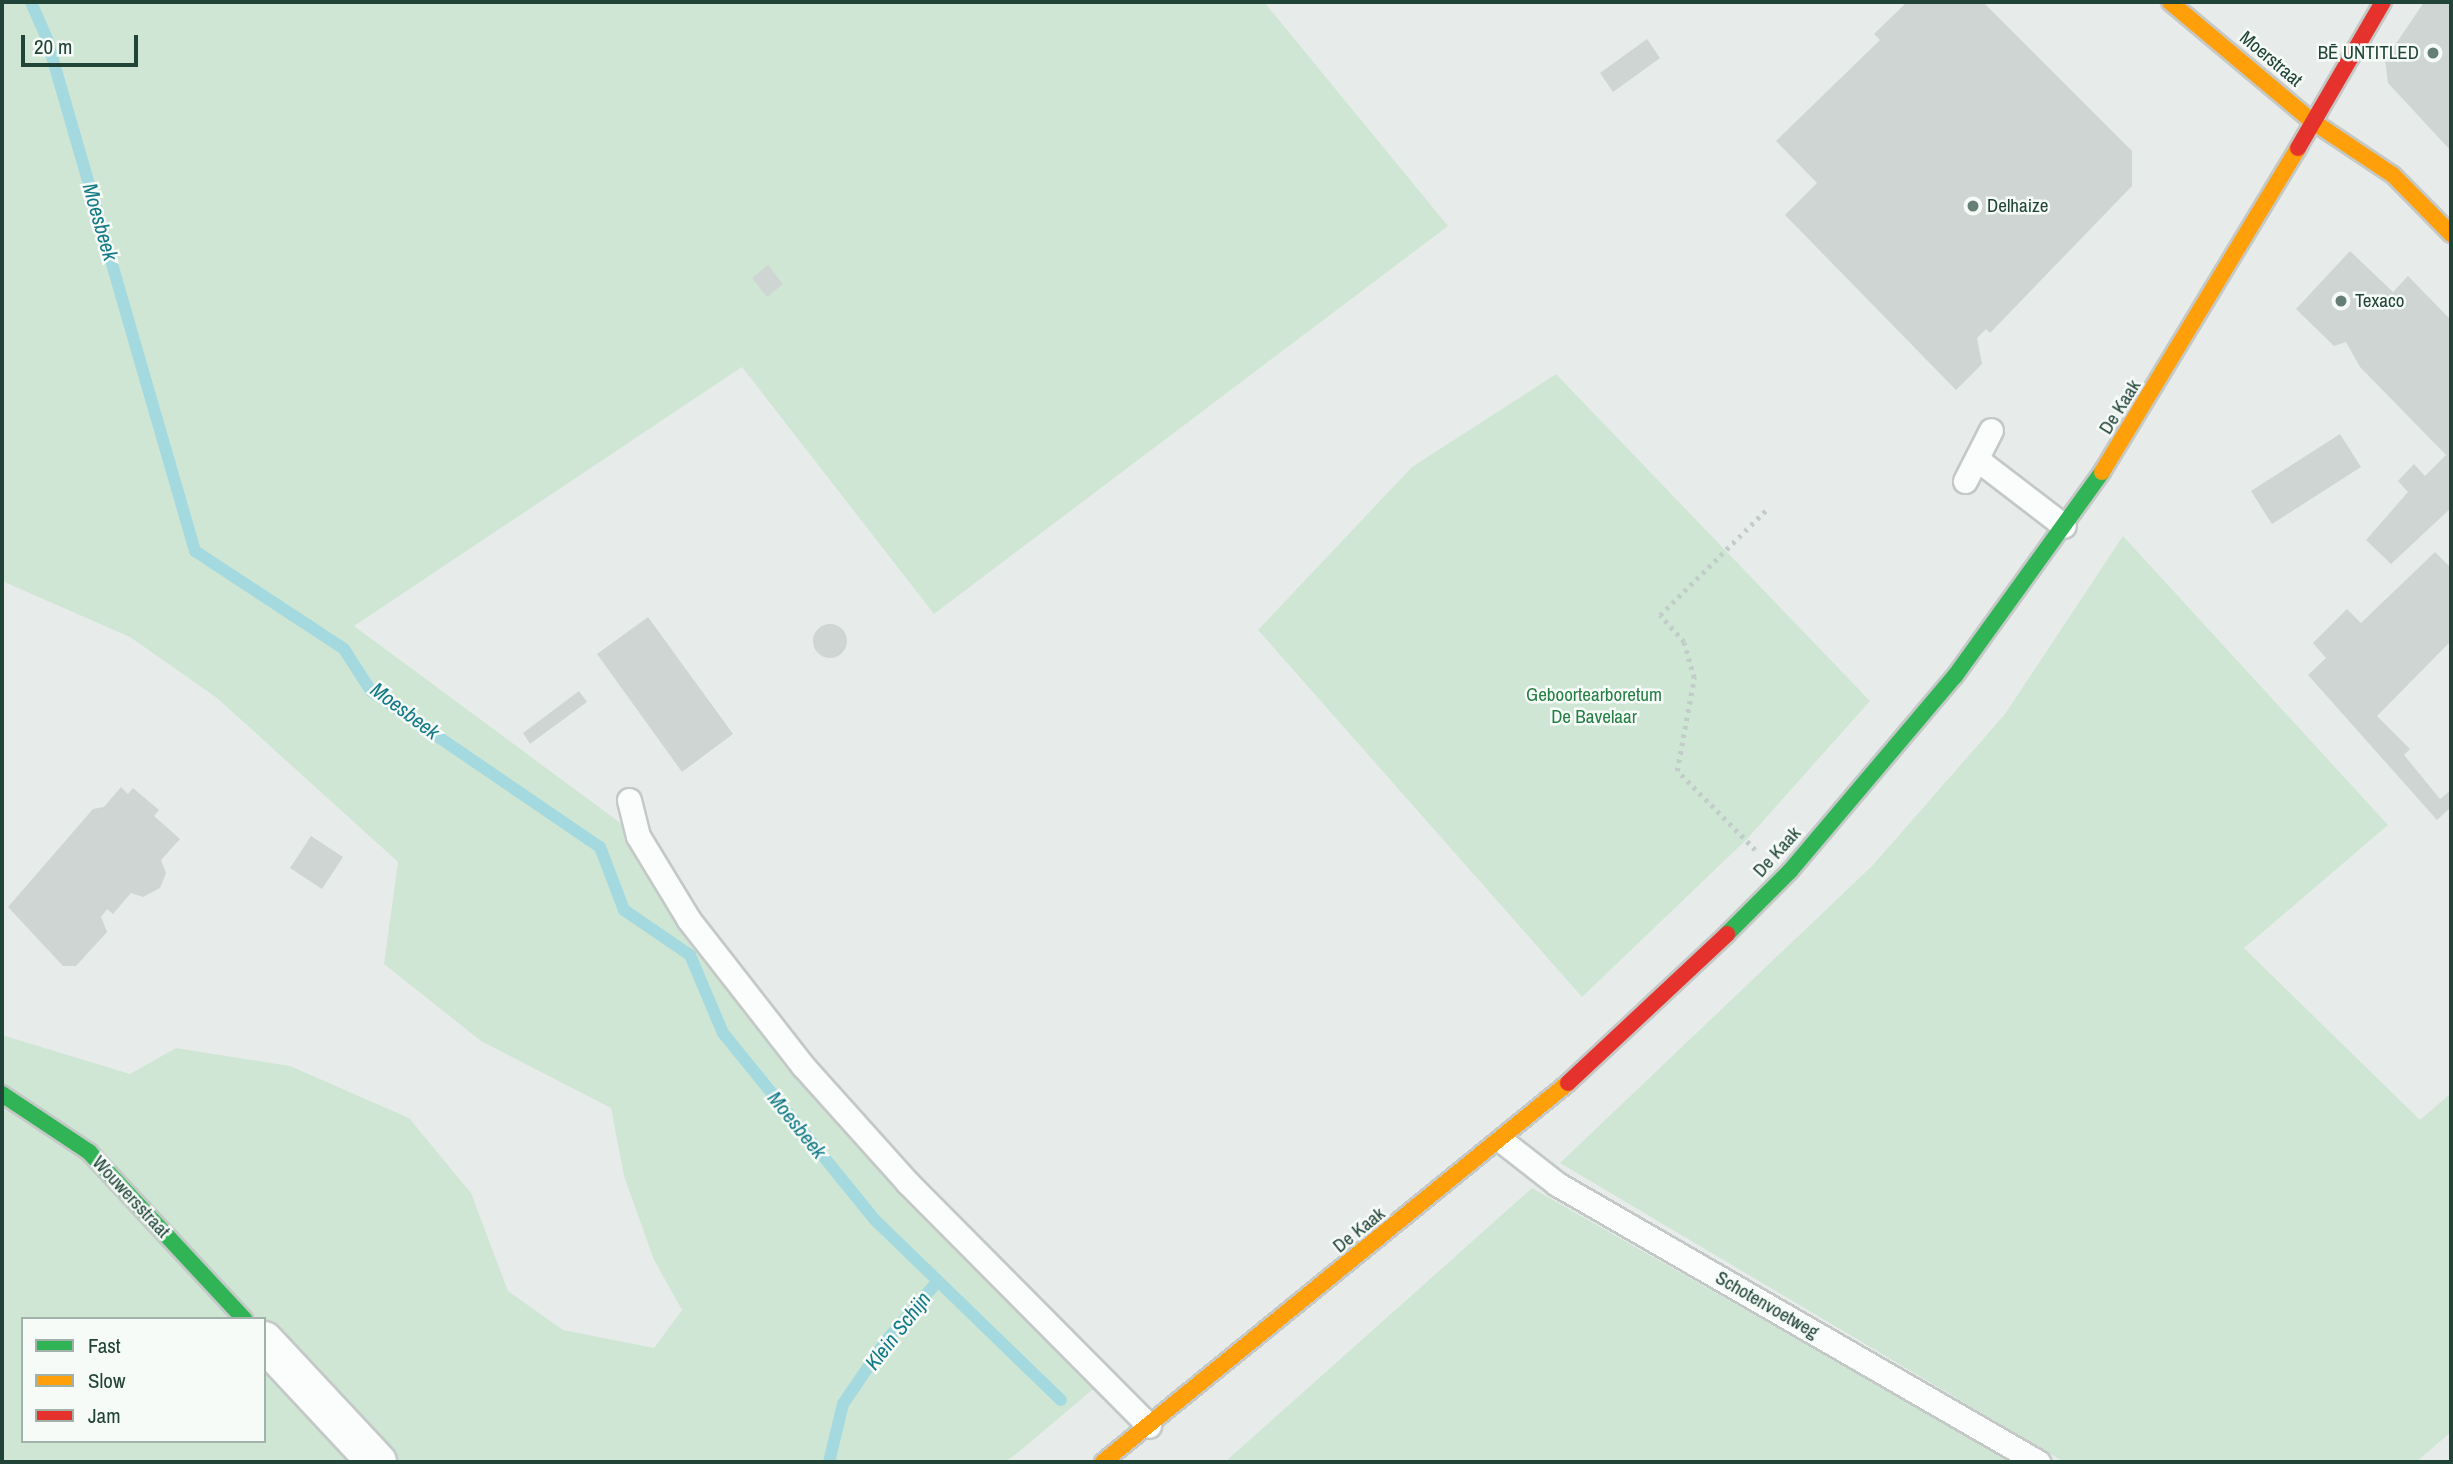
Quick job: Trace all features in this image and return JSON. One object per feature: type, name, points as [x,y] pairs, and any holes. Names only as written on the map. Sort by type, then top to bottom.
[{"type":"main road","name":"Moerstraat","points":[[2170,2],[2312,121],[2393,175],[2451,234]]},
{"type":"main road","name":"De Kaak","points":[[1103,1462],[1502,1142],[1646,1014],[1782,879],[1955,676],[2130,433],[2383,2]]},
{"type":"main road","name":"Wouwersstraat","points":[[2,1094],[89,1152],[242,1317]]},
{"type":"street","points":[[266,1342],[377,1462]]},
{"type":"lane","points":[[1965,481],[1991,430]]},
{"type":"lane","points":[[1978,460],[2064,526]]},
{"type":"lane","points":[[629,800],[638,836],[689,920],[803,1066],[908,1183],[1149,1426]]},
{"type":"lane","name":"Schotenvoetweg","points":[[1502,1142],[1557,1184],[2038,1462]]},
{"type":"path","points":[[1768,509],[1660,615],[1684,642],[1694,678],[1677,771],[1782,879]]},
{"type":"green space","points":[[2,2],[1264,2],[1448,226],[934,614],[742,367],[354,626],[638,836],[803,1066],[1104,1380],[1004,1462],[2,1462],[2,1035],[130,1074],[176,1048],[290,1066],[409,1118],[471,1193],[508,1291],[563,1330],[654,1348],[682,1310],[654,1260],[624,1176],[611,1108],[481,1041],[384,964],[398,862],[217,698],[130,637],[2,581]]},
{"type":"green space","name":"Geboortearboretum De Bavelaar","points":[[1556,374],[1870,701],[1746,840],[1582,997],[1258,630],[1412,467]]},
{"type":"green space","points":[[2123,536],[2388,825],[2244,948],[2420,1120],[2451,1093],[2451,1432],[2416,1462],[2064,1462],[1560,1163],[1873,865],[2005,714]]},
{"type":"green space","points":[[1532,1188],[2012,1462],[1225,1462]]},
{"type":"building","points":[[1907,2],[1983,2],[2132,151],[2132,186],[1990,333],[1986,329],[1977,338],[1982,364],[1956,390],[1785,215],[1817,183],[1776,141],[1880,40],[1874,34]]},
{"type":"building","points":[[2424,2],[2451,2],[2451,151],[2388,83],[2385,60]]},
{"type":"building","points":[[1647,39],[1660,58],[1613,92],[1600,73]]},
{"type":"building","points":[[2350,251],[2393,292],[2408,276],[2451,320],[2451,508],[2391,564],[2366,540],[2408,492],[2398,481],[2414,464],[2425,476],[2446,455],[2360,367],[2346,342],[2334,346],[2296,309]]},
{"type":"building","points":[[768,265],[783,284],[767,297],[752,278]]},
{"type":"building","points":[[2340,434],[2361,467],[2272,524],[2251,491]]},
{"type":"building","points":[[2435,552],[2451,568],[2451,641],[2377,716],[2410,749],[2404,755],[2440,799],[2451,790],[2451,807],[2437,820],[2308,675],[2326,658],[2313,643],[2347,609],[2361,623]]},
{"type":"building","points":[[648,617],[733,734],[682,772],[597,654]]},
{"type":"building","points":[[830,624],[842,629],[847,641],[842,653],[830,658],[818,653],[813,641],[818,629]]},
{"type":"building","points":[[579,691],[587,702],[530,744],[523,733]]},
{"type":"building","points":[[121,787],[128,794],[133,788],[159,810],[154,816],[180,839],[161,860],[166,873],[160,888],[143,897],[131,893],[113,914],[107,909],[101,917],[107,932],[76,966],[63,966],[8,907],[93,809],[104,807]]},
{"type":"building","points":[[311,836],[343,857],[322,889],[290,868]]},
{"type":"waterway","name":"Moesbeek","points":[[31,2],[47,39],[195,551],[344,649],[371,691],[600,847],[624,910],[690,955],[723,1033],[875,1220],[938,1281]]},
{"type":"waterway","name":"Klein Schijn","points":[[829,1462],[843,1404],[886,1341],[938,1281],[1061,1400]]},
{"type":"traffic: fast","points":[[1727,934],[1790,871],[1955,676],[2102,472]]},
{"type":"traffic: fast","points":[[2,1094],[89,1152],[242,1317]]},
{"type":"traffic: slow","points":[[2170,2],[2312,121],[2393,175],[2451,234]]},
{"type":"traffic: slow","points":[[2102,472],[2298,148]]},
{"type":"traffic: slow","points":[[1103,1462],[1568,1083]]},
{"type":"traffic: jam","points":[[2298,148],[2383,2]]},
{"type":"traffic: jam","points":[[1568,1083],[1727,934]]},
{"type":"place","name":"BĒ UNTITLED","points":[[2433,53]]},
{"type":"place","name":"Delhaize","points":[[1973,206]]},
{"type":"place","name":"Texaco","points":[[2341,301]]}]
